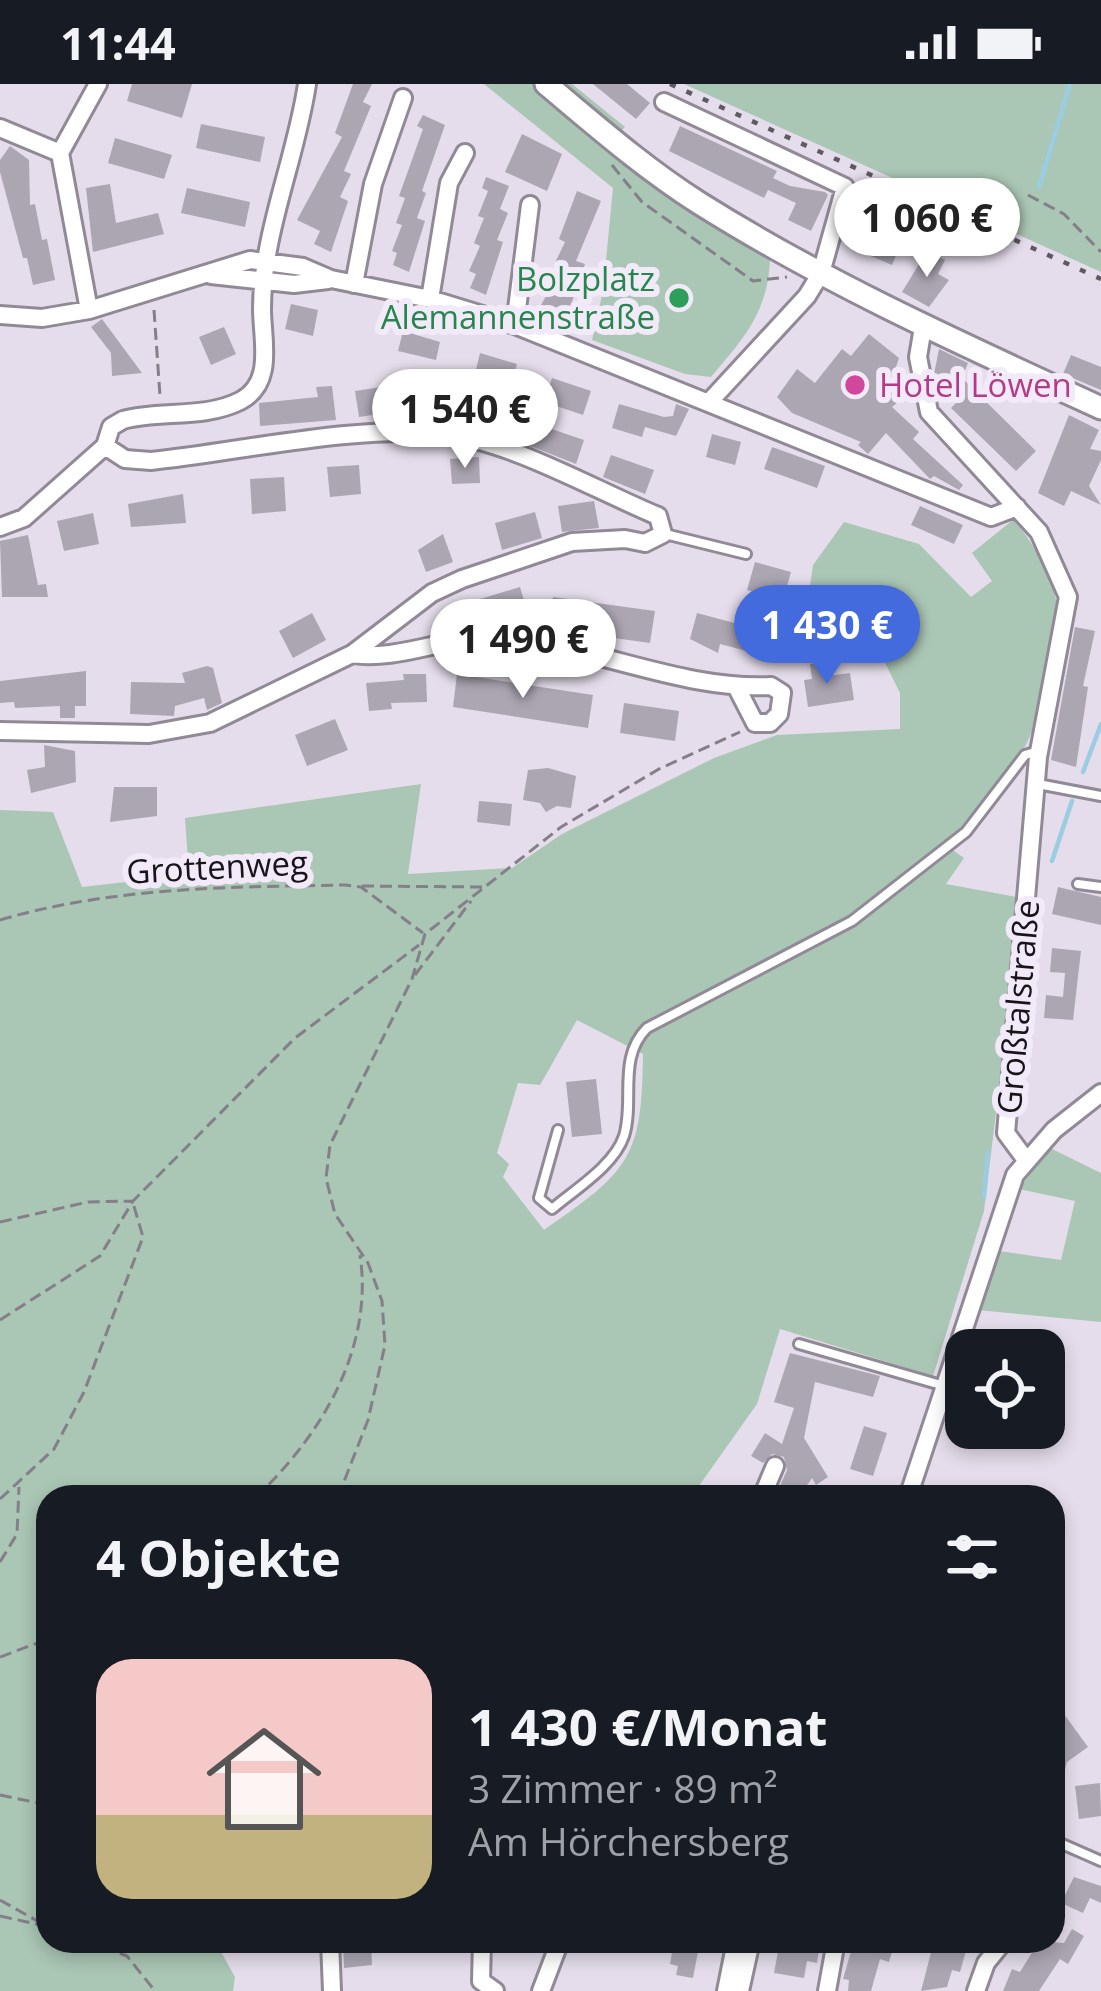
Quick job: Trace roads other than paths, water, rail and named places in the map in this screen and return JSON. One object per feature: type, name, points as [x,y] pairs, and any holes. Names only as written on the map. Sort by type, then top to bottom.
[{"type":"street","points":[[89,310],[60,154],[98,84]]},
{"type":"street","points":[[0,527],[24,518],[105,446],[111,428],[123,420],[244,400],[266,362],[266,271],[307,84]]},
{"type":"street","points":[[546,84],[696,201],[923,327],[1101,408]]},
{"type":"street","points":[[354,284],[373,184],[403,98]]},
{"type":"street","points":[[664,102],[845,187],[821,273],[788,319],[711,400]]},
{"type":"street","points":[[0,128],[60,154]]},
{"type":"street","points":[[430,298],[449,183],[465,154]]},
{"type":"street","points":[[515,325],[530,205]]},
{"type":"street","points":[[0,315],[42,318],[89,310],[210,275],[266,271],[331,279],[430,298],[515,325],[711,400],[992,517],[1017,507]]},
{"type":"street","name":"Großtalstraße","points":[[912,1485],[1003,1204],[1026,1160],[1006,1133],[1039,750],[1068,597],[1039,532],[929,412],[918,357],[923,327]]},
{"type":"street","points":[[0,731],[180,732],[210,723],[352,654],[432,593],[463,579],[572,542],[625,538],[645,543],[663,534],[658,516],[486,444],[446,434],[364,435],[151,461],[125,459],[105,446]]},
{"type":"street","points":[[352,654],[488,638],[602,656],[738,690],[772,686],[782,693],[779,714],[770,723],[755,723],[738,690]]},
{"type":"street","points":[[1026,1160],[1101,1093]]},
{"type":"street","points":[[767,1485],[775,1466]]},
{"type":"street","points":[[330,1953],[332,1991]]},
{"type":"street","points":[[482,1953],[481,1981],[494,1991]]},
{"type":"street","points":[[541,1991],[555,1953]]},
{"type":"street","points":[[726,1991],[734,1953]]},
{"type":"street","points":[[740,1991],[748,1953]]},
{"type":"street","points":[[827,1991],[834,1953]]},
{"type":"street","points":[[976,1991],[995,1953]]},
{"type":"lane","points":[[663,534],[746,554]]},
{"type":"lane","points":[[558,1130],[538,1198],[552,1209],[608,1160],[624,1137],[630,1061],[647,1028],[852,921],[966,832],[1025,755],[1039,750]]},
{"type":"lane","points":[[1036,784],[1101,796]]},
{"type":"lane","points":[[1078,884],[1101,887]]},
{"type":"lane","points":[[799,1344],[941,1385]]},
{"type":"lane","points":[[1065,1845],[1101,1861]]},
{"type":"waterway","points":[[1039,187],[1070,84]]},
{"type":"waterway","points":[[1083,772],[1101,724]]},
{"type":"waterway","points":[[1052,861],[1072,801]]},
{"type":"waterway","points":[[984,1197],[988,1152]]},
{"type":"railway","points":[[670,84],[1101,279]]},
{"type":"place","name":"Bolzplatz Alemannenstraße","points":[[679,298]]},
{"type":"place","name":"Hotel Löwen","points":[[855,385]]}]
